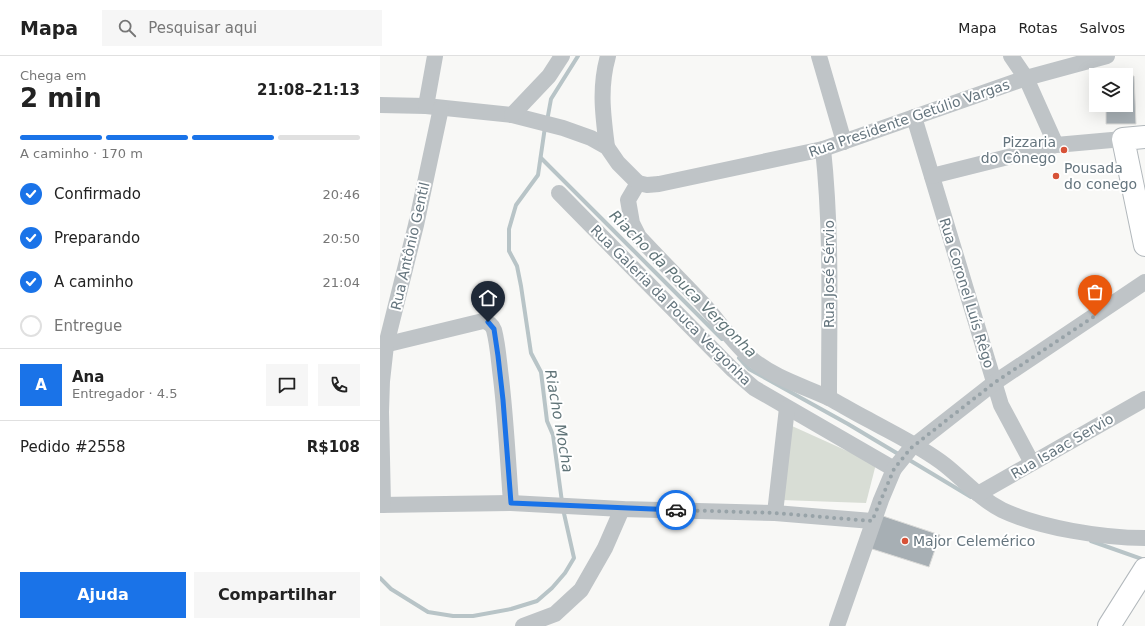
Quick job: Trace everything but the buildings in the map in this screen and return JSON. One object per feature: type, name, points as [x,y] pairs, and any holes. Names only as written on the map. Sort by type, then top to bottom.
[{"type":"main road","points":[[1145,137],[1123,139],[1137,165],[1145,245]]},
{"type":"main road","points":[[1109,626],[1143,571]]},
{"type":"street","name":"Rua Antônio Gentil","points":[[382,505],[381,412],[383,345],[416,225],[433,107],[435,56]]},
{"type":"street","points":[[512,115],[549,76],[562,56]]},
{"type":"street","points":[[607,147],[602,90],[608,56]]},
{"type":"street","points":[[820,56],[844,142]]},
{"type":"street","points":[[1011,56],[1026,78],[1056,146]]},
{"type":"street","name":"Rua Presidente Getúlio Vargas","points":[[638,183],[647,185],[659,184],[823,149],[1026,78],[1107,56]]},
{"type":"street","points":[[380,105],[433,107],[512,115],[591,138],[607,147],[618,163],[638,183]]},
{"type":"street","name":"Rua Coronel Luís Rêgo","points":[[914,117],[1001,405],[1032,463]]},
{"type":"street","points":[[932,176],[1056,146],[1123,139]]},
{"type":"street","name":"Rua José Sérvio","points":[[823,149],[828,189],[829,226],[829,398]]},
{"type":"street","name":"Rua Galeria da Pouca Vergonha","points":[[638,183],[628,200],[632,223],[639,237],[704,305],[752,359],[777,375],[829,398],[945,465],[978,494],[1002,510],[1057,527],[1098,535],[1145,538]]},
{"type":"street","name":"Rua Galeria da Pouca Vergonha","points":[[559,193],[732,369],[754,388],[787,408],[896,466]]},
{"type":"street","points":[[837,626],[872,521],[896,466],[913,446],[994,383],[1145,282]]},
{"type":"street","points":[[383,345],[483,321],[488,322],[494,329],[503,400],[511,503]]},
{"type":"street","name":"Rua Isaac Servio","points":[[978,494],[1145,399]]},
{"type":"street","points":[[775,513],[787,408]]},
{"type":"street","points":[[382,505],[511,503],[622,509],[775,513],[872,521]]},
{"type":"street","points":[[523,626],[554,620],[581,590],[594,570],[622,509]]},
{"type":"shaded area","points":[[792,426],[876,464],[866,503],[781,500]]},
{"type":"waterway","name":"Riacho Mocha","points":[[547,121],[551,99],[578,56]]},
{"type":"waterway","name":"Riacho Mocha","points":[[545,127],[538,175],[516,205],[509,229],[509,251],[517,266],[531,353],[541,372],[547,421],[553,435],[562,502]]},
{"type":"waterway","name":"Riacho da Pouca Vergonha","points":[[541,158],[722,339]]},
{"type":"waterway","name":"Riacho da Pouca Vergonha","points":[[739,358],[749,369],[848,424],[900,455]]},
{"type":"waterway","name":"Riacho da Pouca Vergonha","points":[[906,458],[971,497]]},
{"type":"waterway","name":"Riacho Mocha","points":[[380,578],[391,589],[428,612],[453,616],[473,616],[511,609],[537,601],[552,588],[565,573],[574,558],[563,509]]},
{"type":"waterway","name":"Riacho da Pouca Vergonha","points":[[1091,541],[1145,560]]},
{"type":"way so far","points":[[676,510],[775,513],[872,521],[894,469],[911,448],[932,430],[994,383],[1095,316]]},
{"type":"place","name":"Pizzaria do Cônego","points":[[1064,150]]},
{"type":"place","name":"Pousada do conego","points":[[1056,176]]},
{"type":"place","name":"Major Celemérico","points":[[905,541]]},
{"type":"route","points":[[488,322],[494,329],[498,356],[511,503],[622,509],[676,510]]}]
